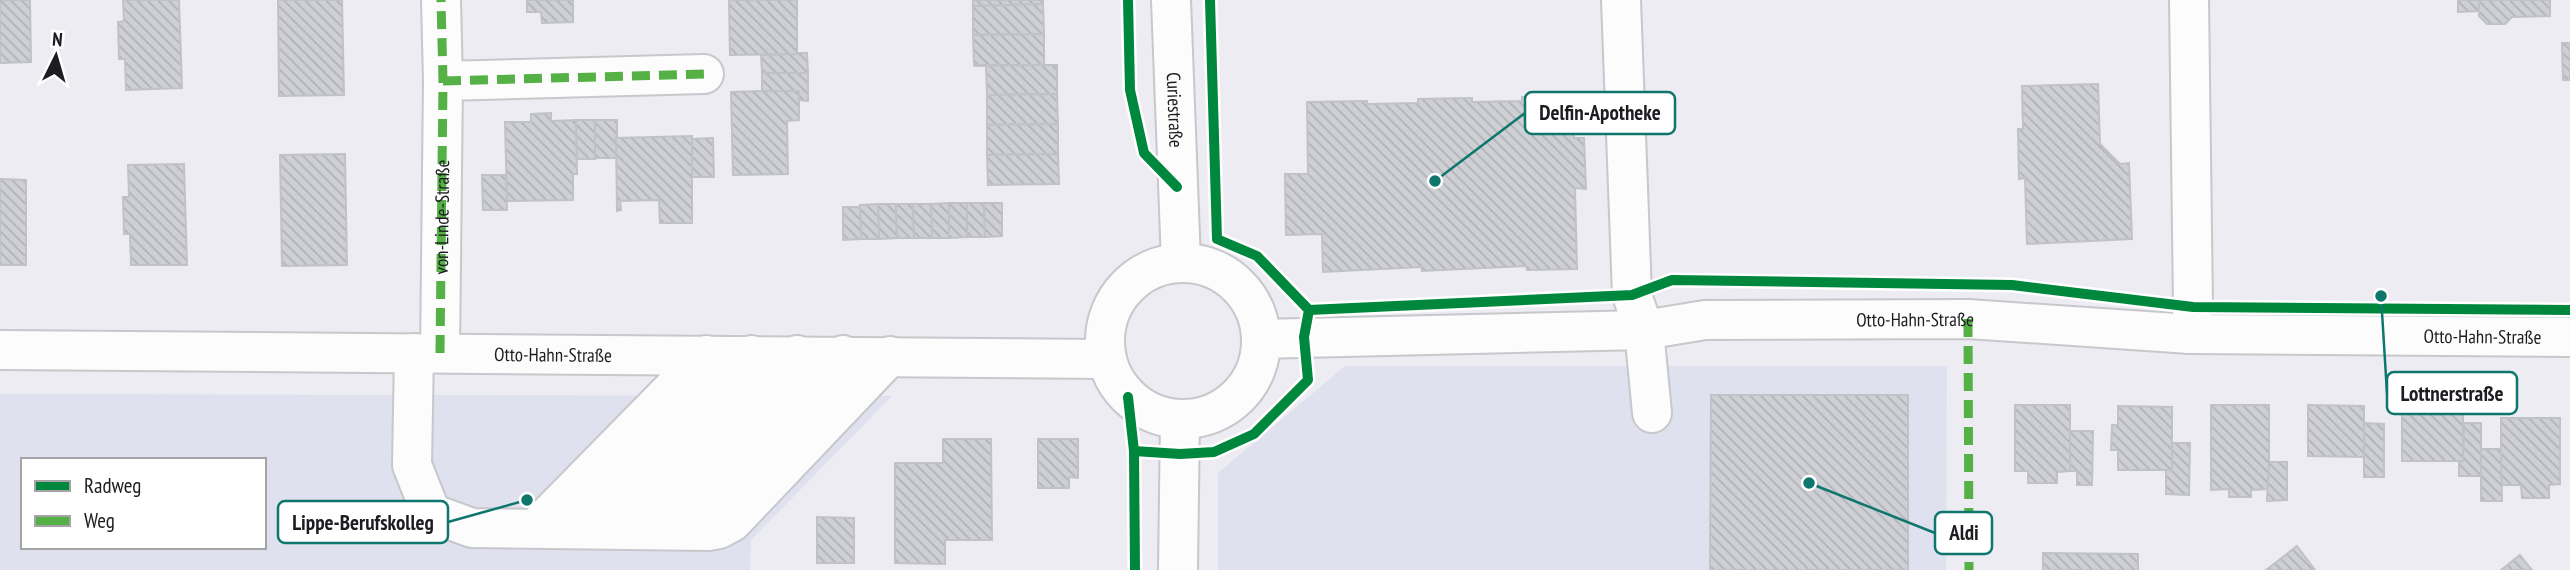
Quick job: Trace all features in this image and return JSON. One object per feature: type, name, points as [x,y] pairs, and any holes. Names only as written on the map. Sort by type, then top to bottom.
[{"type":"street","name":"von-Linde-Straße","points":[[441,0],[443,81],[427,353],[412,465],[431,513],[472,528],[536,528]]},
{"type":"street","name":"Curiestraße","points":[[1171,0],[1181,262]]},
{"type":"street","points":[[1621,0],[1632,295],[1644,330],[1653,413]]},
{"type":"street","points":[[2189,0],[2193,307],[2190,334]]},
{"type":"street","points":[[443,81],[704,74]]},
{"type":"street","points":[[1181,262],[1205,265],[1227,275],[1246,292],[1258,315],[1262,339],[1259,362],[1248,385],[1232,403],[1210,414],[1180,420],[1146,410],[1128,397],[1115,380],[1107,359],[1104,336],[1109,314],[1120,293],[1137,277],[1158,266],[1181,262]]},
{"type":"street","name":"Otto-Hahn-Straße","points":[[1262,339],[1644,330],[1705,320],[1968,319],[2190,334],[2570,337]]},
{"type":"street","name":"Otto-Hahn-Straße","points":[[0,350],[890,355],[1107,359]]},
{"type":"street","points":[[536,528],[706,355]]},
{"type":"street","points":[[581,528],[751,355]]},
{"type":"street","points":[[629,529],[797,355]]},
{"type":"street","points":[[678,529],[842,355]]},
{"type":"street","points":[[536,528],[719,529],[733,522],[890,355]]},
{"type":"street","points":[[1178,570],[1180,420]]},
{"type":"shaded area","points":[[1345,366],[1947,366],[1946,570],[1218,570],[1218,473]]},
{"type":"shaded area","points":[[0,394],[892,396],[751,540],[750,570],[0,570]]},
{"type":"building","points":[[0,0],[30,0],[31,62],[0,63]]},
{"type":"building","points":[[123,0],[179,0],[182,88],[126,90],[125,59],[119,59],[118,22],[124,21]]},
{"type":"building","points":[[278,0],[342,0],[344,95],[279,96]]},
{"type":"building","points":[[527,0],[573,0],[573,22],[542,23],[541,12],[527,12]]},
{"type":"building","points":[[729,0],[797,0],[797,54],[730,55]]},
{"type":"building","points":[[973,0],[1043,0],[1043,4],[973,6]]},
{"type":"building","points":[[2458,0],[2479,0],[2479,11],[2458,12]]},
{"type":"building","points":[[2479,0],[2550,0],[2550,16],[2512,17],[2505,24],[2487,24],[2479,16]]},
{"type":"building","points":[[1043,4],[1044,34],[973,35],[973,6]]},
{"type":"building","points":[[1044,34],[1044,65],[974,65],[973,35]]},
{"type":"building","points":[[2562,43],[2570,43],[2570,80],[2563,80]]},
{"type":"building","points":[[807,53],[808,73],[762,73],[761,55]]},
{"type":"building","points":[[1057,65],[1057,94],[987,95],[986,66],[974,66]]},
{"type":"building","points":[[762,73],[808,73],[808,101],[799,100],[799,91],[762,91]]},
{"type":"building","points":[[2098,84],[2100,144],[2120,164],[2129,163],[2132,239],[2027,244],[2025,178],[2019,179],[2018,129],[2023,129],[2022,86]]},
{"type":"building","points":[[799,91],[799,120],[787,121],[788,174],[733,175],[731,92]]},
{"type":"building","points":[[1057,94],[1058,124],[987,125],[987,95]]},
{"type":"building","points":[[1573,96],[1574,138],[1584,138],[1586,189],[1575,188],[1577,269],[1527,270],[1526,266],[1422,271],[1422,267],[1323,272],[1322,234],[1286,235],[1285,174],[1308,174],[1307,102],[1418,103],[1418,99],[1472,98],[1472,102],[1522,101],[1522,97]]},
{"type":"building","points":[[551,113],[551,121],[576,120],[577,174],[573,174],[573,200],[507,201],[505,122],[531,122],[531,114]]},
{"type":"building","points":[[576,120],[595,120],[595,159],[577,159]]},
{"type":"building","points":[[595,120],[617,120],[617,158],[595,158]]},
{"type":"building","points":[[1058,124],[1058,154],[987,155],[987,125]]},
{"type":"building","points":[[692,136],[692,223],[660,223],[659,200],[620,201],[621,210],[617,211],[616,138]]},
{"type":"building","points":[[713,138],[714,177],[692,177],[692,139]]},
{"type":"building","points":[[345,154],[347,265],[282,266],[280,155]]},
{"type":"building","points":[[1058,154],[1059,184],[988,185],[987,155]]},
{"type":"building","points":[[184,164],[187,265],[131,265],[130,234],[124,234],[123,197],[129,197],[128,165]]},
{"type":"building","points":[[482,175],[506,175],[507,210],[483,210]]},
{"type":"building","points":[[0,179],[26,180],[26,265],[0,265]]},
{"type":"building","points":[[949,203],[967,203],[967,237],[949,238]]},
{"type":"building","points":[[949,203],[949,238],[932,238],[931,204]]},
{"type":"building","points":[[967,203],[984,203],[985,237],[967,237]]},
{"type":"building","points":[[984,203],[1002,203],[1002,236],[985,237]]},
{"type":"building","points":[[878,204],[896,204],[897,238],[879,239]]},
{"type":"building","points":[[878,204],[879,239],[861,239],[860,205]]},
{"type":"building","points":[[896,204],[913,204],[914,238],[897,238]]},
{"type":"building","points":[[913,204],[931,204],[932,238],[914,238]]},
{"type":"building","points":[[843,207],[860,207],[861,239],[843,240]]},
{"type":"building","points":[[1711,395],[1908,395],[1908,570],[1710,570]]},
{"type":"building","points":[[2015,405],[2070,405],[2070,471],[2057,472],[2057,483],[2028,483],[2028,471],[2015,471]]},
{"type":"building","points":[[2211,405],[2269,405],[2269,489],[2251,490],[2251,497],[2229,497],[2229,489],[2211,490]]},
{"type":"building","points":[[2308,405],[2364,406],[2364,457],[2308,456]]},
{"type":"building","points":[[2118,406],[2172,407],[2172,470],[2118,470],[2118,450],[2111,450],[2112,425],[2118,425]]},
{"type":"building","points":[[2402,406],[2463,406],[2463,461],[2402,461]]},
{"type":"building","points":[[2501,418],[2560,418],[2560,484],[2549,485],[2549,498],[2522,498],[2521,485],[2501,485]]},
{"type":"building","points":[[2364,423],[2384,424],[2384,477],[2364,477]]},
{"type":"building","points":[[2464,423],[2481,423],[2481,476],[2459,476],[2459,462],[2463,461]]},
{"type":"building","points":[[2070,431],[2093,431],[2092,485],[2077,485],[2077,471],[2070,471]]},
{"type":"building","points":[[943,439],[991,439],[992,540],[945,540],[945,564],[895,563],[895,463],[943,463]]},
{"type":"building","points":[[1038,439],[1078,439],[1078,478],[1069,477],[1069,488],[1038,488]]},
{"type":"building","points":[[2172,443],[2190,443],[2189,495],[2166,494],[2166,470],[2172,470]]},
{"type":"building","points":[[2481,449],[2501,449],[2502,501],[2481,501]]},
{"type":"building","points":[[2269,462],[2287,462],[2287,500],[2267,501]]},
{"type":"building","points":[[817,517],[854,518],[854,563],[817,563]]},
{"type":"building","points":[[2297,546],[2315,570],[2266,570]]},
{"type":"building","points":[[2043,553],[2138,554],[2138,570],[2043,570]]},
{"type":"building","points":[[2520,555],[2532,570],[2501,570]]},
{"type":"marked path","points":[[440,353],[443,81],[441,0]]},
{"type":"marked path","points":[[443,81],[704,74]]},
{"type":"marked path","points":[[1968,319],[1969,570]]},
{"type":"cycle path","points":[[1128,0],[1130,90],[1144,153],[1177,187]]},
{"type":"cycle path","points":[[1134,451],[1180,454],[1214,452],[1254,434],[1308,380],[1304,337],[1309,310],[1257,256],[1217,239],[1210,0]]},
{"type":"cycle path","points":[[1309,310],[1632,295],[1672,280],[2012,285],[2193,307],[2570,310]]},
{"type":"cycle path","points":[[1128,397],[1134,451],[1135,570]]},
{"type":"place","name":"Delfin-Apotheke","points":[[1435,181]]},
{"type":"place","name":"Lottnerstraße","points":[[2381,296]]},
{"type":"place","name":"Aldi","points":[[1809,483]]},
{"type":"place","name":"Lippe-Berufskolleg","points":[[527,500]]}]
